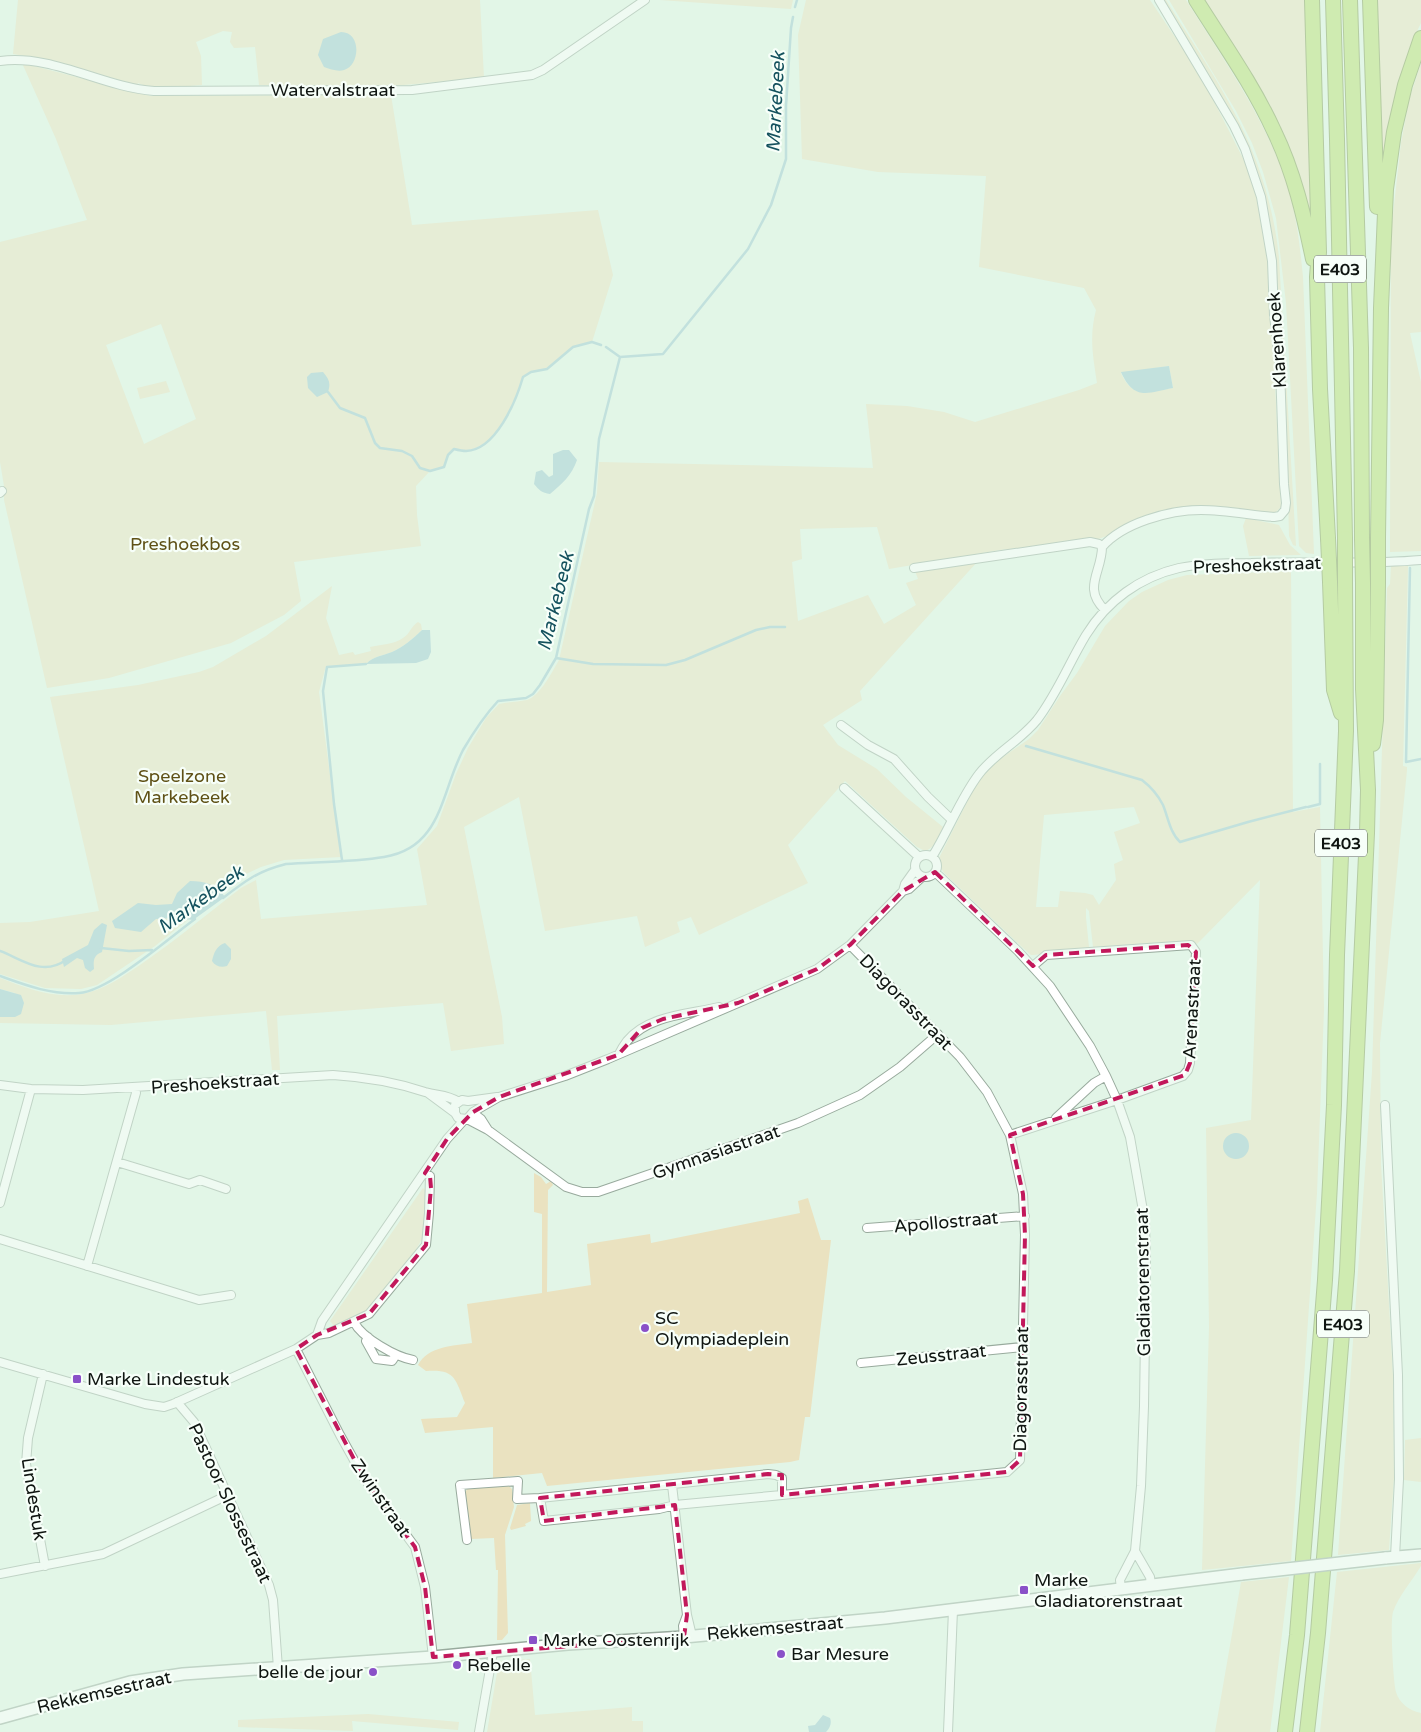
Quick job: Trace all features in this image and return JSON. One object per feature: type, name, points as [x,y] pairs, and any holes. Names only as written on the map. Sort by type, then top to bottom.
[{"type":"highway","points":[[1196,0],[1252,89],[1274,131],[1293,178],[1317,277]]},
{"type":"highway","points":[[1312,0],[1319,242],[1317,277],[1320,389],[1334,690],[1346,731]]},
{"type":"highway","name":"E403","points":[[1285,1732],[1298,1626],[1324,1280],[1334,1105],[1337,955],[1346,731],[1338,139],[1333,0]]},
{"type":"highway","name":"E403","points":[[1307,1732],[1318,1633],[1348,1271],[1368,790],[1363,689],[1361,348],[1350,0]]},
{"type":"highway","points":[[1368,790],[1376,720],[1380,308],[1370,0]]},
{"type":"highway","points":[[1380,308],[1386,189],[1394,132],[1405,85],[1421,38]]},
{"type":"street","name":"Watervalstraat","points":[[0,61],[30,60],[124,86],[154,90],[390,90],[438,87],[532,75],[543,70],[645,0]]},
{"type":"street","name":"Klarenhoek","points":[[1102,547],[1122,530],[1168,514],[1201,510],[1274,518],[1280,516],[1285,510],[1286,503],[1280,368],[1274,315],[1272,262],[1261,197],[1245,149],[1234,126],[1159,0]]},
{"type":"street","points":[[914,568],[1090,542],[1100,544],[1102,554],[1093,587],[1096,597],[1105,610]]},
{"type":"street","name":"Preshoekstraat","points":[[932,857],[971,784],[979,774],[1037,720],[1086,634],[1105,610],[1127,591],[1147,579],[1168,570],[1188,566],[1274,562],[1391,563],[1421,560]]},
{"type":"street","points":[[841,725],[868,745],[894,759],[928,797],[952,820]]},
{"type":"street","points":[[844,788],[919,857]]},
{"type":"street","points":[[447,1139],[455,1114],[454,1109],[459,1102],[499,1098],[565,1076],[817,969],[850,945],[903,891],[909,889],[922,877],[930,877],[935,872],[937,864],[932,857],[926,854],[919,857],[914,863],[915,870],[922,877]]},
{"type":"street","points":[[903,891],[905,884],[915,870]]},
{"type":"street","name":"Gladiatorenstraat","points":[[935,872],[1033,966],[1050,986],[1090,1046],[1106,1076],[1130,1137],[1144,1222],[1146,1263],[1143,1424],[1141,1486],[1135,1551],[1120,1580],[1121,1589]]},
{"type":"street","name":"Diagorasstraat","points":[[540,1498],[544,1521],[659,1510],[674,1505],[1007,1472],[1020,1460],[1025,1216],[1023,1194],[1010,1135],[987,1092],[960,1057],[850,945]]},
{"type":"street","name":"Arenastraat","points":[[1033,966],[1046,955],[1188,945],[1195,949],[1188,1070],[1183,1076],[1117,1100]]},
{"type":"street","points":[[618,1055],[628,1040],[642,1028],[663,1019],[738,1003]]},
{"type":"street","name":"Gymnasiastraat","points":[[470,1116],[481,1119],[488,1130],[563,1186],[582,1192],[598,1192],[798,1123],[860,1095],[900,1067],[938,1034]]},
{"type":"street","name":"Preshoekstraat","points":[[0,1086],[31,1089],[83,1090],[333,1075],[361,1076],[384,1080],[437,1093],[459,1102]]},
{"type":"street","points":[[1052,1121],[1094,1083],[1106,1076]]},
{"type":"street","points":[[87,1266],[118,1162],[136,1088]]},
{"type":"street","points":[[0,1203],[31,1089]]},
{"type":"street","name":"Preshoekstraat","points":[[428,1092],[455,1114]]},
{"type":"street","points":[[316,1334],[322,1321],[447,1139],[470,1116],[499,1098]]},
{"type":"street","points":[[1010,1135],[1117,1100]]},
{"type":"street","points":[[468,1101],[473,1106],[470,1116]]},
{"type":"street","points":[[1385,1105],[1398,1376],[1399,1478],[1390,1558]]},
{"type":"street","points":[[455,1114],[461,1119],[470,1116]]},
{"type":"street","points":[[118,1162],[189,1184],[200,1180],[226,1189]]},
{"type":"street","points":[[0,1362],[145,1404],[164,1407],[177,1402],[296,1349],[316,1334],[329,1332],[369,1314],[426,1245],[431,1188],[430,1176],[425,1173]]},
{"type":"street","name":"Apollostraat","points":[[867,1228],[1025,1216]]},
{"type":"street","points":[[0,1239],[199,1300],[231,1295]]},
{"type":"street","points":[[354,1322],[368,1337],[396,1355],[404,1359],[413,1360]]},
{"type":"street","points":[[368,1337],[366,1341],[376,1359],[392,1361],[396,1355]]},
{"type":"street","name":"Zeusstraat","points":[[861,1363],[1022,1347]]},
{"type":"street","name":"Zwinstraat","points":[[296,1349],[340,1436],[364,1478],[415,1547],[425,1586],[432,1657]]},
{"type":"street","name":"Lindestuk","points":[[43,1374],[28,1438],[26,1464],[45,1566]]},
{"type":"street","name":"Pastoor Slossestraat","points":[[177,1402],[194,1422],[269,1585],[273,1600],[278,1668]]},
{"type":"street","points":[[467,1540],[460,1485],[518,1481],[517,1499],[768,1474],[782,1478],[782,1494]]},
{"type":"street","points":[[672,1485],[687,1615],[683,1626],[688,1636]]},
{"type":"street","points":[[0,1574],[103,1554],[228,1495]]},
{"type":"street","points":[[1135,1551],[1150,1577],[1151,1584]]},
{"type":"street","name":"Rekkemsestraat","points":[[0,1718],[151,1678],[183,1674],[432,1657],[885,1618],[1151,1584],[1421,1555]]},
{"type":"street","points":[[948,1732],[953,1610]]},
{"type":"street","points":[[479,1732],[493,1652]]},
{"type":"highlighted area","points":[[935,872],[1033,966],[1046,955],[1188,945],[1196,952],[1190,1063],[1185,1075],[1010,1135],[1023,1194],[1025,1235],[1020,1460],[1007,1472],[782,1495],[782,1475],[768,1474],[540,1498],[544,1521],[675,1505],[687,1615],[684,1637],[433,1657],[425,1587],[415,1547],[364,1478],[296,1349],[317,1335],[369,1314],[426,1245],[431,1188],[430,1176],[425,1173],[447,1139],[473,1112],[499,1097],[618,1055],[642,1028],[663,1019],[738,1003],[817,969],[850,945],[903,891]]},
{"type":"green space","points":[[18,0],[480,0],[484,78],[380,87],[259,85],[255,47],[234,48],[230,42],[232,32],[223,31],[196,42],[201,56],[202,85],[161,88],[138,83],[137,85],[49,60],[13,54]]},
{"type":"green space","points":[[660,0],[793,0],[791,9]]},
{"type":"green space","points":[[806,0],[1150,0],[1200,74],[1252,176],[1269,261],[1281,507],[1275,513],[1261,513],[1196,506],[1145,517],[1098,539],[1000,550],[889,569],[877,527],[800,529],[802,559],[792,562],[798,621],[868,595],[884,624],[916,605],[906,583],[918,579],[915,571],[978,561],[860,691],[862,700],[823,725],[838,745],[877,769],[906,797],[943,827],[936,841],[925,851],[917,847],[845,781],[788,845],[808,883],[699,935],[691,917],[677,922],[680,932],[645,947],[637,916],[545,931],[519,797],[464,827],[502,1017],[504,1044],[451,1051],[443,1003],[277,1016],[280,1070],[272,1070],[266,1011],[111,1025],[0,1023],[0,1017],[15,1017],[15,993],[0,989],[0,978],[50,994],[82,994],[98,989],[140,965],[241,888],[256,880],[261,919],[427,905],[417,849],[437,826],[456,774],[468,748],[486,718],[499,704],[524,701],[532,698],[545,683],[559,660],[597,493],[599,462],[873,468],[866,404],[907,406],[944,412],[975,422],[1097,383],[1092,338],[1096,310],[1084,288],[979,267],[986,176],[878,172],[802,159],[798,35]],"holes":[[[1169,366],[1173,388],[1149,392],[1136,391],[1126,382],[1121,373]]]},
{"type":"green space","points":[[1162,0],[1166,0],[1210,69],[1234,112],[1243,129],[1269,201],[1279,258],[1296,546],[1293,545],[1289,536],[1274,265],[1265,199],[1248,148]]},
{"type":"green space","points":[[1169,0],[1186,0],[1230,68],[1270,141],[1292,202],[1303,277],[1314,554],[1306,553],[1299,546],[1286,303],[1276,218],[1263,172],[1252,143],[1236,111]]},
{"type":"green space","points":[[1201,0],[1306,0],[1312,236],[1306,207]]},
{"type":"green space","points":[[1377,0],[1421,0],[1421,23],[1416,33],[1382,169]]},
{"type":"green space","name":"Preshoekbos","points":[[22,63],[151,96],[391,95],[412,225],[598,210],[613,275],[592,342],[573,347],[547,369],[531,372],[523,377],[511,410],[498,431],[480,446],[469,450],[454,449],[448,455],[444,467],[430,471],[416,486],[421,546],[294,562],[301,601],[284,615],[231,643],[109,678],[47,688],[4,500],[0,462],[0,242],[87,220],[56,139]],"holes":[[[161,324],[196,419],[144,444],[106,345]]]},
{"type":"green space","points":[[1421,63],[1421,332],[1410,333],[1421,382],[1421,551],[1390,552],[1391,232],[1401,143],[1409,100]]},
{"type":"green space","points":[[166,381],[170,392],[140,399],[137,388]]},
{"type":"green space","points":[[1246,518],[1279,525],[1290,545],[1301,555],[1249,556],[1243,526]]},
{"type":"green space","points":[[1391,566],[1408,566],[1403,766],[1407,767],[1407,770],[1380,1043],[1381,1164],[1393,1375],[1394,1478],[1389,1550],[1338,1555],[1372,1072],[1387,588],[1390,584]]},
{"type":"green space","points":[[1291,571],[1293,812],[1320,807],[1324,1009],[1317,1193],[1291,1561],[1202,1570],[1209,1327],[1206,1128],[1251,1120],[1260,880],[1197,944],[1193,941],[1179,941],[1093,947],[1089,911],[1086,908],[1089,947],[1031,955],[944,873],[940,867],[939,858],[977,782],[1000,759],[1029,739],[1038,730],[1077,673],[1105,626],[1129,601],[1142,592],[1168,580],[1187,575]],"holes":[[[1134,807],[1140,823],[1114,832],[1123,860],[1114,864],[1116,880],[1099,905],[1093,895],[1060,891],[1058,907],[1036,907],[1044,815]]]},
{"type":"green space","name":"Speelzone Markebeek","points":[[332,586],[326,618],[339,655],[353,652],[355,655],[371,651],[370,647],[396,642],[405,636],[418,622],[421,624],[422,630],[400,648],[375,658],[366,664],[326,666],[319,692],[341,857],[284,860],[261,867],[244,875],[155,946],[97,985],[81,989],[45,988],[0,974],[0,923],[30,922],[99,911],[50,697],[138,685],[199,672],[213,667],[266,636]]},
{"type":"green space","name":"SC Olympiadeplein","points":[[534,1173],[541,1177],[546,1184],[551,1181],[553,1185],[548,1190],[547,1292],[591,1285],[587,1244],[650,1234],[651,1243],[800,1213],[798,1201],[808,1198],[821,1240],[831,1240],[810,1417],[805,1417],[799,1460],[547,1486],[542,1473],[493,1478],[493,1427],[425,1433],[421,1419],[457,1417],[465,1403],[453,1377],[443,1372],[426,1371],[418,1365],[422,1359],[434,1350],[472,1343],[467,1304],[542,1293],[542,1214],[534,1212]]},
{"type":"green space","points":[[423,1188],[427,1192],[423,1237],[412,1257],[368,1312],[334,1326],[330,1321]]},
{"type":"green space","points":[[1421,1438],[1421,1482],[1404,1480],[1405,1440]]},
{"type":"green space","points":[[501,1484],[512,1489],[514,1507],[505,1535],[508,1633],[502,1640],[497,1640],[498,1570],[496,1570],[494,1538],[471,1539],[464,1494],[468,1488]]},
{"type":"green space","points":[[530,1503],[531,1521],[525,1524],[526,1526],[511,1530],[517,1505]]},
{"type":"green space","points":[[1421,1563],[1393,1612],[1392,1627],[1396,1692],[1406,1706],[1421,1713],[1421,1732],[1320,1732],[1337,1572]]},
{"type":"green space","points":[[1289,1577],[1270,1732],[1215,1732],[1241,1582]]},
{"type":"green space","points":[[530,1659],[535,1715],[632,1707],[632,1721],[643,1721],[643,1732],[487,1732],[499,1661]]},
{"type":"green space","points":[[368,1714],[459,1722],[458,1730],[352,1721],[353,1731],[238,1727],[238,1720]]},
{"type":"water","points":[[341,32],[348,33],[353,37],[356,49],[356,56],[353,62],[342,71],[324,67],[318,55],[323,39]]},
{"type":"water","points":[[1169,366],[1173,388],[1149,393],[1136,391],[1126,381],[1121,372]]},
{"type":"water","points":[[323,372],[329,381],[329,389],[328,392],[317,397],[308,388],[307,377],[311,373]]},
{"type":"water","points":[[569,450],[577,460],[572,470],[559,487],[550,494],[539,490],[534,484],[536,472],[542,470],[549,477],[553,475],[553,454]]},
{"type":"water","points":[[422,630],[430,630],[431,652],[428,659],[416,663],[366,664],[375,658],[400,648]]},
{"type":"water","points":[[190,881],[210,884],[225,897],[193,920],[175,918],[156,919],[141,932],[115,928],[112,921],[138,903],[172,904],[177,893]]},
{"type":"water","points":[[102,923],[107,925],[102,952],[95,958],[94,969],[90,972],[85,968],[83,960],[77,958],[64,967],[62,959],[88,945],[94,930]]},
{"type":"water","points":[[225,943],[231,949],[231,959],[227,966],[220,967],[212,961],[217,948]]},
{"type":"water","points":[[0,989],[21,995],[24,1003],[21,1014],[15,1017],[0,1017]]},
{"type":"water","points":[[1236,1133],[1245,1137],[1249,1146],[1245,1155],[1236,1159],[1227,1155],[1223,1146],[1227,1137]]},
{"type":"water","points":[[823,1715],[831,1720],[826,1732],[809,1732],[808,1726],[815,1725]]},
{"type":"waterway","name":"Markebeek","points":[[795,7],[797,0]]},
{"type":"waterway","name":"Markebeek","points":[[223,898],[252,877],[286,864],[372,859],[403,852],[418,842],[429,830],[437,816],[463,750],[488,713],[498,701],[526,698],[533,694],[540,685],[556,658],[589,509],[594,496],[599,439],[620,357],[663,354],[748,249],[771,205],[786,159],[786,106],[793,17]]},
{"type":"waterway","points":[[328,392],[340,408],[365,418],[375,443],[380,448],[402,451],[412,456],[420,468],[430,471],[444,467],[448,455],[454,449],[462,451],[477,449],[487,442],[503,423],[510,411],[523,377],[531,372],[547,369],[573,347],[592,342],[601,345]]},
{"type":"waterway","points":[[606,347],[620,357]]},
{"type":"waterway","points":[[1410,568],[1406,762],[1421,759]]},
{"type":"waterway","points":[[556,658],[593,664],[666,665],[685,660],[756,630],[770,627],[785,627]]},
{"type":"waterway","points":[[342,860],[334,804],[323,691],[327,667],[366,664]]},
{"type":"waterway","points":[[1026,746],[1142,780],[1154,791],[1161,801],[1172,830],[1180,842],[1306,807]]},
{"type":"waterway","points":[[1308,807],[1320,804],[1320,764]]},
{"type":"waterway","name":"Markebeek","points":[[0,976],[38,989],[69,993],[92,990],[122,974],[195,919]]},
{"type":"waterway","points":[[101,948],[129,951],[152,950]]},
{"type":"waterway","points":[[0,951],[40,967],[57,965],[66,960]]},
{"type":"place","name":"SC Olympiadeplein","points":[[645,1328]]},
{"type":"place","name":"Marke Lindestuk","points":[[77,1379]]},
{"type":"place","name":"Marke Gladiatorenstraat","points":[[1024,1590]]},
{"type":"place","name":"Marke Oostenrijk","points":[[533,1640]]},
{"type":"place","name":"Bar Mesure","points":[[781,1654]]},
{"type":"place","name":"Rebelle","points":[[457,1665]]},
{"type":"place","name":"belle de jour","points":[[373,1672]]}]
